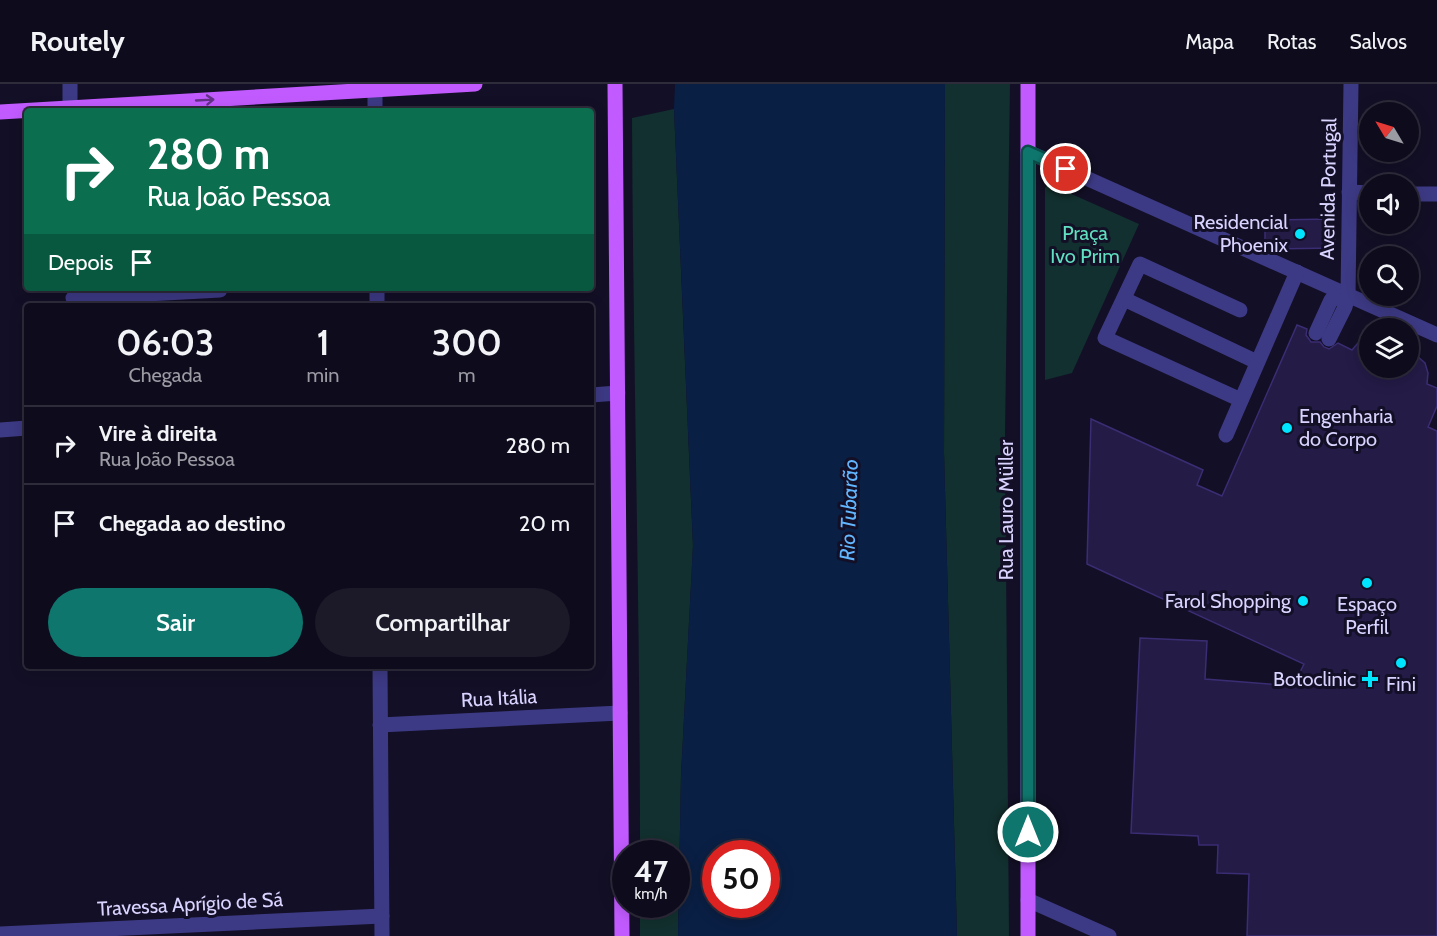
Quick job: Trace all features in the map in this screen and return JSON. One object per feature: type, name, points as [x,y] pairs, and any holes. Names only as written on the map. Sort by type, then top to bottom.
[{"type":"main road","points":[[84,108],[375,87],[475,84]]},
{"type":"main road","points":[[615,84],[622,936]]},
{"type":"main road","name":"Rua Lauro Müller","points":[[1028,84],[1028,936]]},
{"type":"main road","points":[[0,112],[24,111]]},
{"type":"street","points":[[70,84],[70,108]]},
{"type":"street","name":"Avenida Portugal","points":[[1348,295],[1350,84]]},
{"type":"street","points":[[375,87],[375,108]]},
{"type":"street","points":[[1028,152],[1437,335]]},
{"type":"street","points":[[1349,192],[1359,192]]},
{"type":"street","points":[[1419,194],[1437,195]]},
{"type":"street","points":[[1240,310],[1140,264],[1105,338],[1241,400]]},
{"type":"street","points":[[1226,435],[1297,272]]},
{"type":"street","points":[[73,297],[199,291]]},
{"type":"street","points":[[1323,336],[1345,307],[1348,295]]},
{"type":"street","points":[[1124,299],[1257,362]]},
{"type":"street","points":[[594,395],[618,393]]},
{"type":"street","points":[[0,430],[24,429]]},
{"type":"street","points":[[380,669],[382,936]]},
{"type":"street","name":"Rua Itália","points":[[380,726],[620,713]]},
{"type":"street","points":[[1028,900],[1109,936]]},
{"type":"street","name":"Travessa Aprígio de Sá","points":[[0,934],[78,933],[382,916]]},
{"type":"green space","points":[[945,84],[1010,84],[1005,433],[1009,936],[957,936],[944,453]]},
{"type":"green space","points":[[674,109],[693,546],[680,840],[640,840],[632,118]]},
{"type":"green space","name":"Praça Ivo Prim","points":[[1049,184],[1139,224],[1072,373],[1045,380],[1045,188]]},
{"type":"green space","points":[[640,918],[678,918],[678,936],[640,936]]},
{"type":"water","name":"Rio Tubarão","points":[[675,84],[945,84],[944,453],[957,936],[678,936],[678,918],[690,918],[690,840],[680,840],[693,545],[674,109]]},
{"type":"building","name":"Residencial Phoenix","points":[[1334,219],[1335,248],[1269,249],[1265,247],[1265,220]]},
{"type":"building","name":"Farol Shopping","points":[[1297,325],[1307,329],[1306,335],[1311,342],[1320,342],[1329,349],[1338,343],[1352,350],[1359,342],[1359,378],[1419,378],[1419,358],[1425,363],[1428,373],[1427,384],[1437,388],[1437,406],[1428,427],[1437,431],[1437,936],[1247,936],[1249,874],[1217,873],[1218,845],[1199,845],[1198,836],[1131,833],[1140,638],[1207,641],[1205,679],[1293,686],[1304,664],[1087,564],[1091,419],[1203,470],[1197,485],[1222,496]]},
{"type":"place","name":"Residencial Phoenix","points":[[1300,234]]},
{"type":"place","name":"Engenharia do Corpo","points":[[1287,428]]},
{"type":"place","name":"Espaço Perfil","points":[[1367,583]]},
{"type":"place","name":"Farol Shopping","points":[[1303,601]]},
{"type":"place","name":"Fini","points":[[1401,663]]},
{"type":"place","name":"Botoclinic","points":[[1370,679]]},
{"type":"route","points":[[1028,832],[1028,152],[1066,169]]}]
